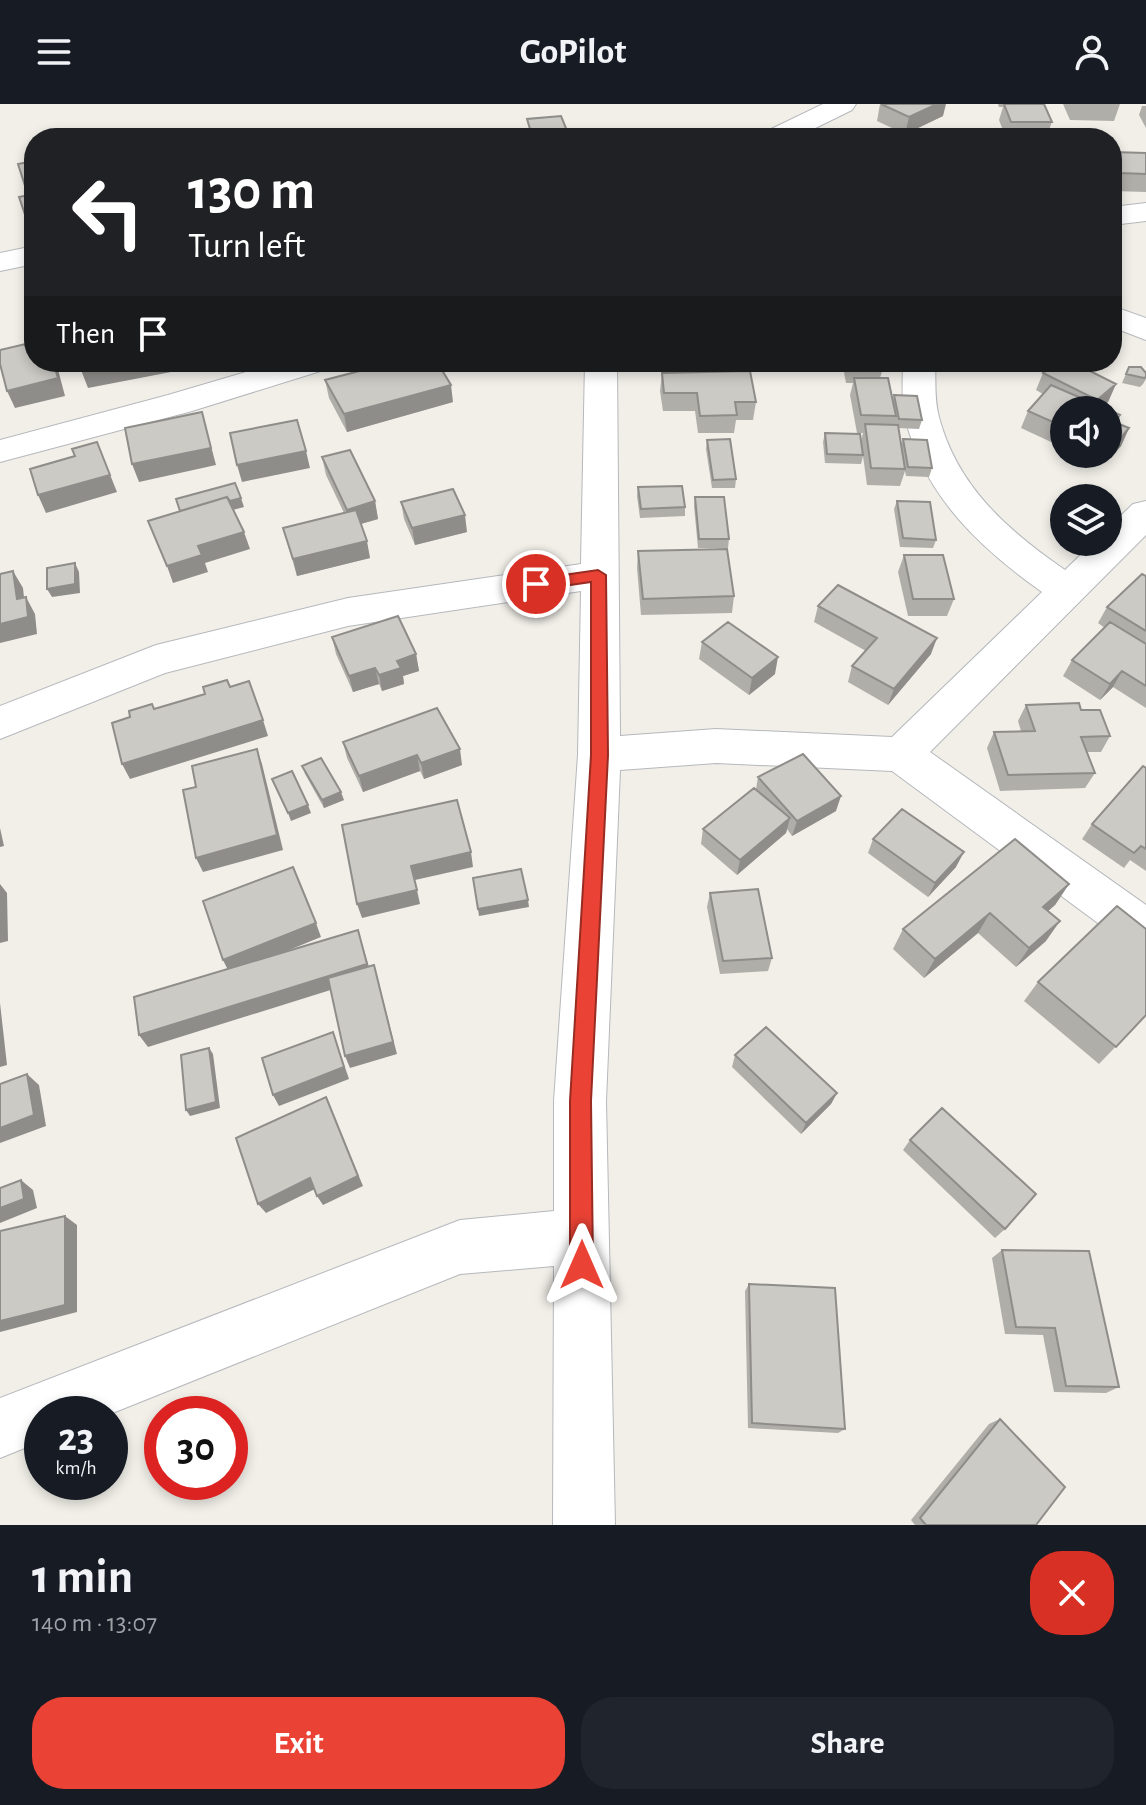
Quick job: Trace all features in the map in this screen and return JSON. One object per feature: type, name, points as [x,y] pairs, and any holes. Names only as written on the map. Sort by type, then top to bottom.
[{"type":"street","points":[[794,128],[843,104]]},
{"type":"street","points":[[844,128],[845,113],[854,104]]},
{"type":"street","points":[[1122,215],[1146,212]]},
{"type":"street","points":[[0,262],[24,257]]},
{"type":"street","points":[[1122,319],[1146,330]]},
{"type":"street","points":[[0,451],[282,372]]},
{"type":"street","points":[[584,1525],[580,1101],[599,755],[601,372]]},
{"type":"street","points":[[920,372],[922,416],[945,479],[975,518],[1018,556],[1067,590]]},
{"type":"street","points":[[901,754],[1146,513]]},
{"type":"street","points":[[0,723],[156,660],[333,616],[598,575]]},
{"type":"street","points":[[599,755],[716,746],[901,754],[1146,931]]},
{"type":"street","points":[[0,1428],[460,1247],[582,1236]]},
{"type":"building","points":[[881,104],[937,104],[909,117]]},
{"type":"building","points":[[1004,104],[1044,104],[1052,122],[1011,122]]},
{"type":"building","points":[[561,116],[566,128],[530,128],[527,119]]},
{"type":"building","points":[[1122,152],[1146,153],[1146,174],[1122,173]]},
{"type":"building","points":[[24,163],[24,183],[18,164]]},
{"type":"building","points":[[24,344],[24,372],[56,372],[58,378],[7,391],[0,350]]},
{"type":"building","points":[[1129,367],[1141,367],[1146,377],[1126,374]]},
{"type":"building","points":[[356,372],[443,372],[451,385],[344,414],[325,380]]},
{"type":"building","points":[[750,372],[756,402],[735,402],[737,415],[700,416],[697,393],[664,393],[662,373]]},
{"type":"building","points":[[1092,372],[1116,384],[1102,396],[1089,396],[1043,373]]},
{"type":"building","points":[[854,378],[888,378],[896,416],[861,415]]},
{"type":"building","points":[[1051,385],[1076,396],[1050,396],[1050,421],[1028,411]]},
{"type":"building","points":[[894,395],[917,396],[922,420],[899,419]]},
{"type":"building","points":[[202,412],[211,448],[132,464],[125,428]]},
{"type":"building","points":[[297,420],[306,451],[237,465],[230,433]]},
{"type":"building","points":[[865,424],[898,425],[905,469],[871,468]]},
{"type":"building","points":[[825,433],[860,434],[863,455],[827,454]]},
{"type":"building","points":[[730,439],[736,479],[713,480],[707,440]]},
{"type":"building","points":[[903,439],[927,440],[932,468],[908,467]]},
{"type":"building","points":[[97,442],[110,475],[38,495],[30,469],[75,456],[72,449]]},
{"type":"building","points":[[350,450],[375,501],[347,510],[322,457]]},
{"type":"building","points":[[235,483],[241,498],[230,501],[227,497],[180,511],[176,499]]},
{"type":"building","points":[[682,486],[685,507],[641,509],[638,487]]},
{"type":"building","points":[[453,489],[465,515],[412,528],[401,502]]},
{"type":"building","points":[[227,497],[244,532],[198,546],[202,555],[167,566],[148,521]]},
{"type":"building","points":[[695,497],[724,497],[729,539],[699,539]]},
{"type":"building","points":[[897,501],[930,502],[936,540],[903,538]]},
{"type":"building","points":[[356,510],[367,541],[293,559],[283,528]]},
{"type":"building","points":[[727,549],[734,596],[643,599],[638,551]]},
{"type":"building","points":[[904,555],[943,555],[954,599],[913,599]]},
{"type":"building","points":[[75,563],[75,584],[47,589],[47,568]]},
{"type":"building","points":[[13,571],[17,599],[26,597],[28,617],[0,624],[0,574]]},
{"type":"building","points":[[1142,574],[1146,576],[1146,631],[1107,607]]},
{"type":"building","points":[[838,585],[937,638],[894,689],[852,666],[877,638],[818,606]]},
{"type":"building","points":[[398,616],[416,654],[397,661],[401,668],[379,675],[375,668],[349,676],[332,637]]},
{"type":"building","points":[[728,622],[778,657],[752,678],[702,642]]},
{"type":"building","points":[[1110,622],[1146,644],[1146,686],[1122,671],[1110,684],[1072,660]]},
{"type":"building","points":[[227,680],[230,687],[249,681],[263,720],[122,764],[112,723],[130,717],[129,711],[152,704],[154,709],[205,694],[203,687]]},
{"type":"building","points":[[1079,703],[1081,710],[1100,710],[1110,736],[1081,737],[1095,773],[1008,775],[994,732],[1035,731],[1026,705]]},
{"type":"building","points":[[437,708],[460,749],[421,763],[417,755],[359,776],[343,742]]},
{"type":"building","points":[[257,749],[277,835],[196,858],[183,790],[196,787],[192,766]]},
{"type":"building","points":[[803,754],[841,796],[797,821],[758,777]]},
{"type":"building","points":[[321,758],[341,792],[322,800],[302,766]]},
{"type":"building","points":[[1143,766],[1146,768],[1146,849],[1141,846],[1134,853],[1092,824]]},
{"type":"building","points":[[292,771],[308,805],[288,813],[272,779]]},
{"type":"building","points":[[754,788],[790,818],[740,860],[703,829]]},
{"type":"building","points":[[457,800],[471,852],[411,866],[417,890],[357,904],[342,825]]},
{"type":"building","points":[[902,809],[964,852],[935,883],[873,839]]},
{"type":"building","points":[[1015,839],[1069,884],[1043,907],[1060,921],[1029,948],[990,913],[935,959],[903,929]]},
{"type":"building","points":[[293,867],[316,923],[223,960],[203,901]]},
{"type":"building","points":[[521,869],[528,900],[478,909],[473,878]]},
{"type":"building","points":[[758,889],[772,958],[723,961],[710,893]]},
{"type":"building","points":[[1117,906],[1146,929],[1146,1015],[1116,1047],[1038,982]]},
{"type":"building","points":[[358,930],[367,964],[139,1035],[134,997]]},
{"type":"building","points":[[374,965],[393,1042],[345,1056],[328,978]]},
{"type":"building","points":[[766,1027],[837,1093],[806,1123],[735,1055]]},
{"type":"building","points":[[333,1032],[344,1067],[273,1095],[262,1058]]},
{"type":"building","points":[[209,1048],[216,1102],[186,1110],[181,1055]]},
{"type":"building","points":[[27,1074],[34,1115],[0,1128],[0,1084]]},
{"type":"building","points":[[326,1097],[358,1176],[317,1196],[310,1178],[258,1204],[236,1138]]},
{"type":"building","points":[[942,1108],[1036,1194],[1005,1229],[910,1140]]},
{"type":"building","points":[[21,1180],[24,1199],[0,1208],[0,1188]]},
{"type":"building","points":[[65,1216],[65,1305],[0,1321],[0,1231]]},
{"type":"building","points":[[1002,1250],[1089,1251],[1119,1387],[1066,1386],[1055,1328],[1016,1327]]},
{"type":"building","points":[[749,1284],[835,1288],[845,1429],[752,1423]]},
{"type":"building","points":[[1000,1419],[1065,1487],[1036,1525],[926,1525],[920,1518]]},
{"type":"route","points":[[536,584],[598,575],[599,755],[580,1101],[582,1265]]}]
